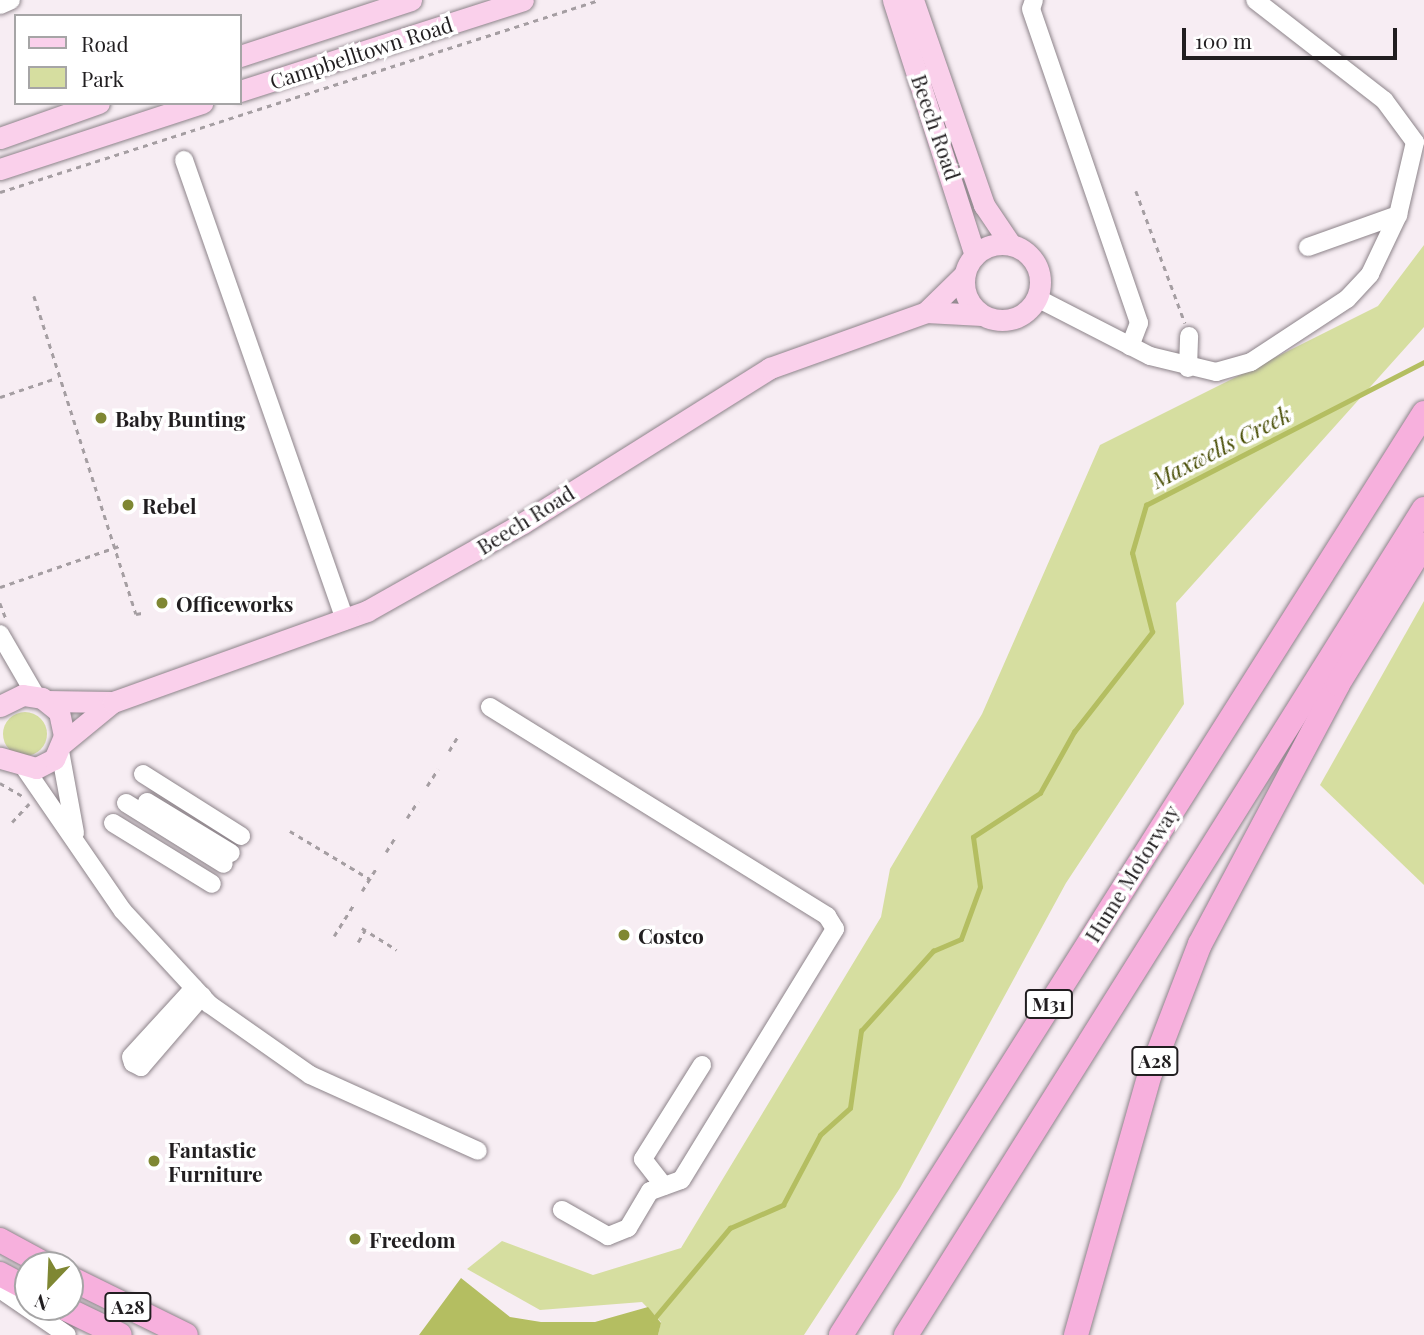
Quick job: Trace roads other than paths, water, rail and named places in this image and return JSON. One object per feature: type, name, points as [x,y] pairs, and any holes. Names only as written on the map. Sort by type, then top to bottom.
[{"type":"highway","name":"Hume Motorway","points":[[841,1335],[1424,414]]},
{"type":"highway","name":"M31","points":[[906,1335],[1424,509]]},
{"type":"highway","name":"A28","points":[[1076,1335],[1150,1074],[1200,944],[1338,684],[1424,544]]},
{"type":"highway","points":[[0,1240],[20,1251]]},
{"type":"highway","name":"A28","points":[[84,1288],[186,1335]]},
{"type":"highway","name":"A28","points":[[80,1321],[120,1335]]},
{"type":"main road","name":"Campbelltown Road","points":[[242,55],[411,0]]},
{"type":"main road","name":"Campbelltown Road","points":[[242,90],[523,0]]},
{"type":"main road","name":"Beech Road","points":[[893,0],[975,255]]},
{"type":"main road","name":"Beech Road","points":[[913,0],[984,205],[1011,245]]},
{"type":"main road","points":[[0,138],[93,105]]},
{"type":"main road","points":[[0,169],[196,105]]},
{"type":"main road","points":[[1011,245],[1037,265],[1037,299],[1007,320],[982,315],[967,297],[965,274],[975,255],[1011,245]]},
{"type":"main road","name":"Beech Road","points":[[926,312],[965,274]]},
{"type":"main road","name":"Beech Road","points":[[26,770],[46,765],[62,747],[113,702],[345,621],[523,523],[770,368],[926,312],[982,315]]},
{"type":"main road","name":"Beech Road","points":[[0,706],[42,698],[113,702]]},
{"type":"main road","points":[[42,698],[62,720],[62,747]]},
{"type":"main road","points":[[2,761],[26,770]]},
{"type":"street","points":[[0,5],[11,0]]},
{"type":"street","points":[[1034,0],[1031,9],[1139,323],[1130,346]]},
{"type":"street","points":[[1037,299],[1130,346],[1188,368],[1216,372],[1251,362],[1347,299],[1370,274],[1398,215],[1415,142],[1384,100],[1255,0]]},
{"type":"street","points":[[184,160],[345,621]]},
{"type":"street","points":[[1308,247],[1398,215]]},
{"type":"street","points":[[1188,368],[1189,336]]},
{"type":"street","points":[[0,634],[42,698]]},
{"type":"street","points":[[490,707],[827,916],[835,929],[681,1180],[650,1191],[628,1228],[607,1236],[562,1210]]},
{"type":"street","points":[[62,747],[78,843]]},
{"type":"street","points":[[26,770],[122,911],[198,992],[310,1075],[478,1151]]},
{"type":"street","points":[[128,798],[227,859],[128,798]]},
{"type":"street","points":[[664,1186],[643,1159],[702,1065]]},
{"type":"waterway","name":"Maxwells Creek","points":[[653,1320],[730,1228],[783,1205],[820,1135],[850,1108],[861,1031],[933,951],[961,939],[980,887],[973,837],[1040,793],[1074,732],[1152,632],[1132,553],[1146,505],[1424,362]]},
{"type":"place","name":"Baby Bunting","points":[[101,418]]},
{"type":"place","name":"Rebel","points":[[128,505]]},
{"type":"place","name":"Officeworks","points":[[162,603]]},
{"type":"place","name":"Costco","points":[[624,935]]},
{"type":"place","name":"Fantastic Furniture","points":[[154,1161]]},
{"type":"place","name":"Freedom","points":[[355,1239]]}]
